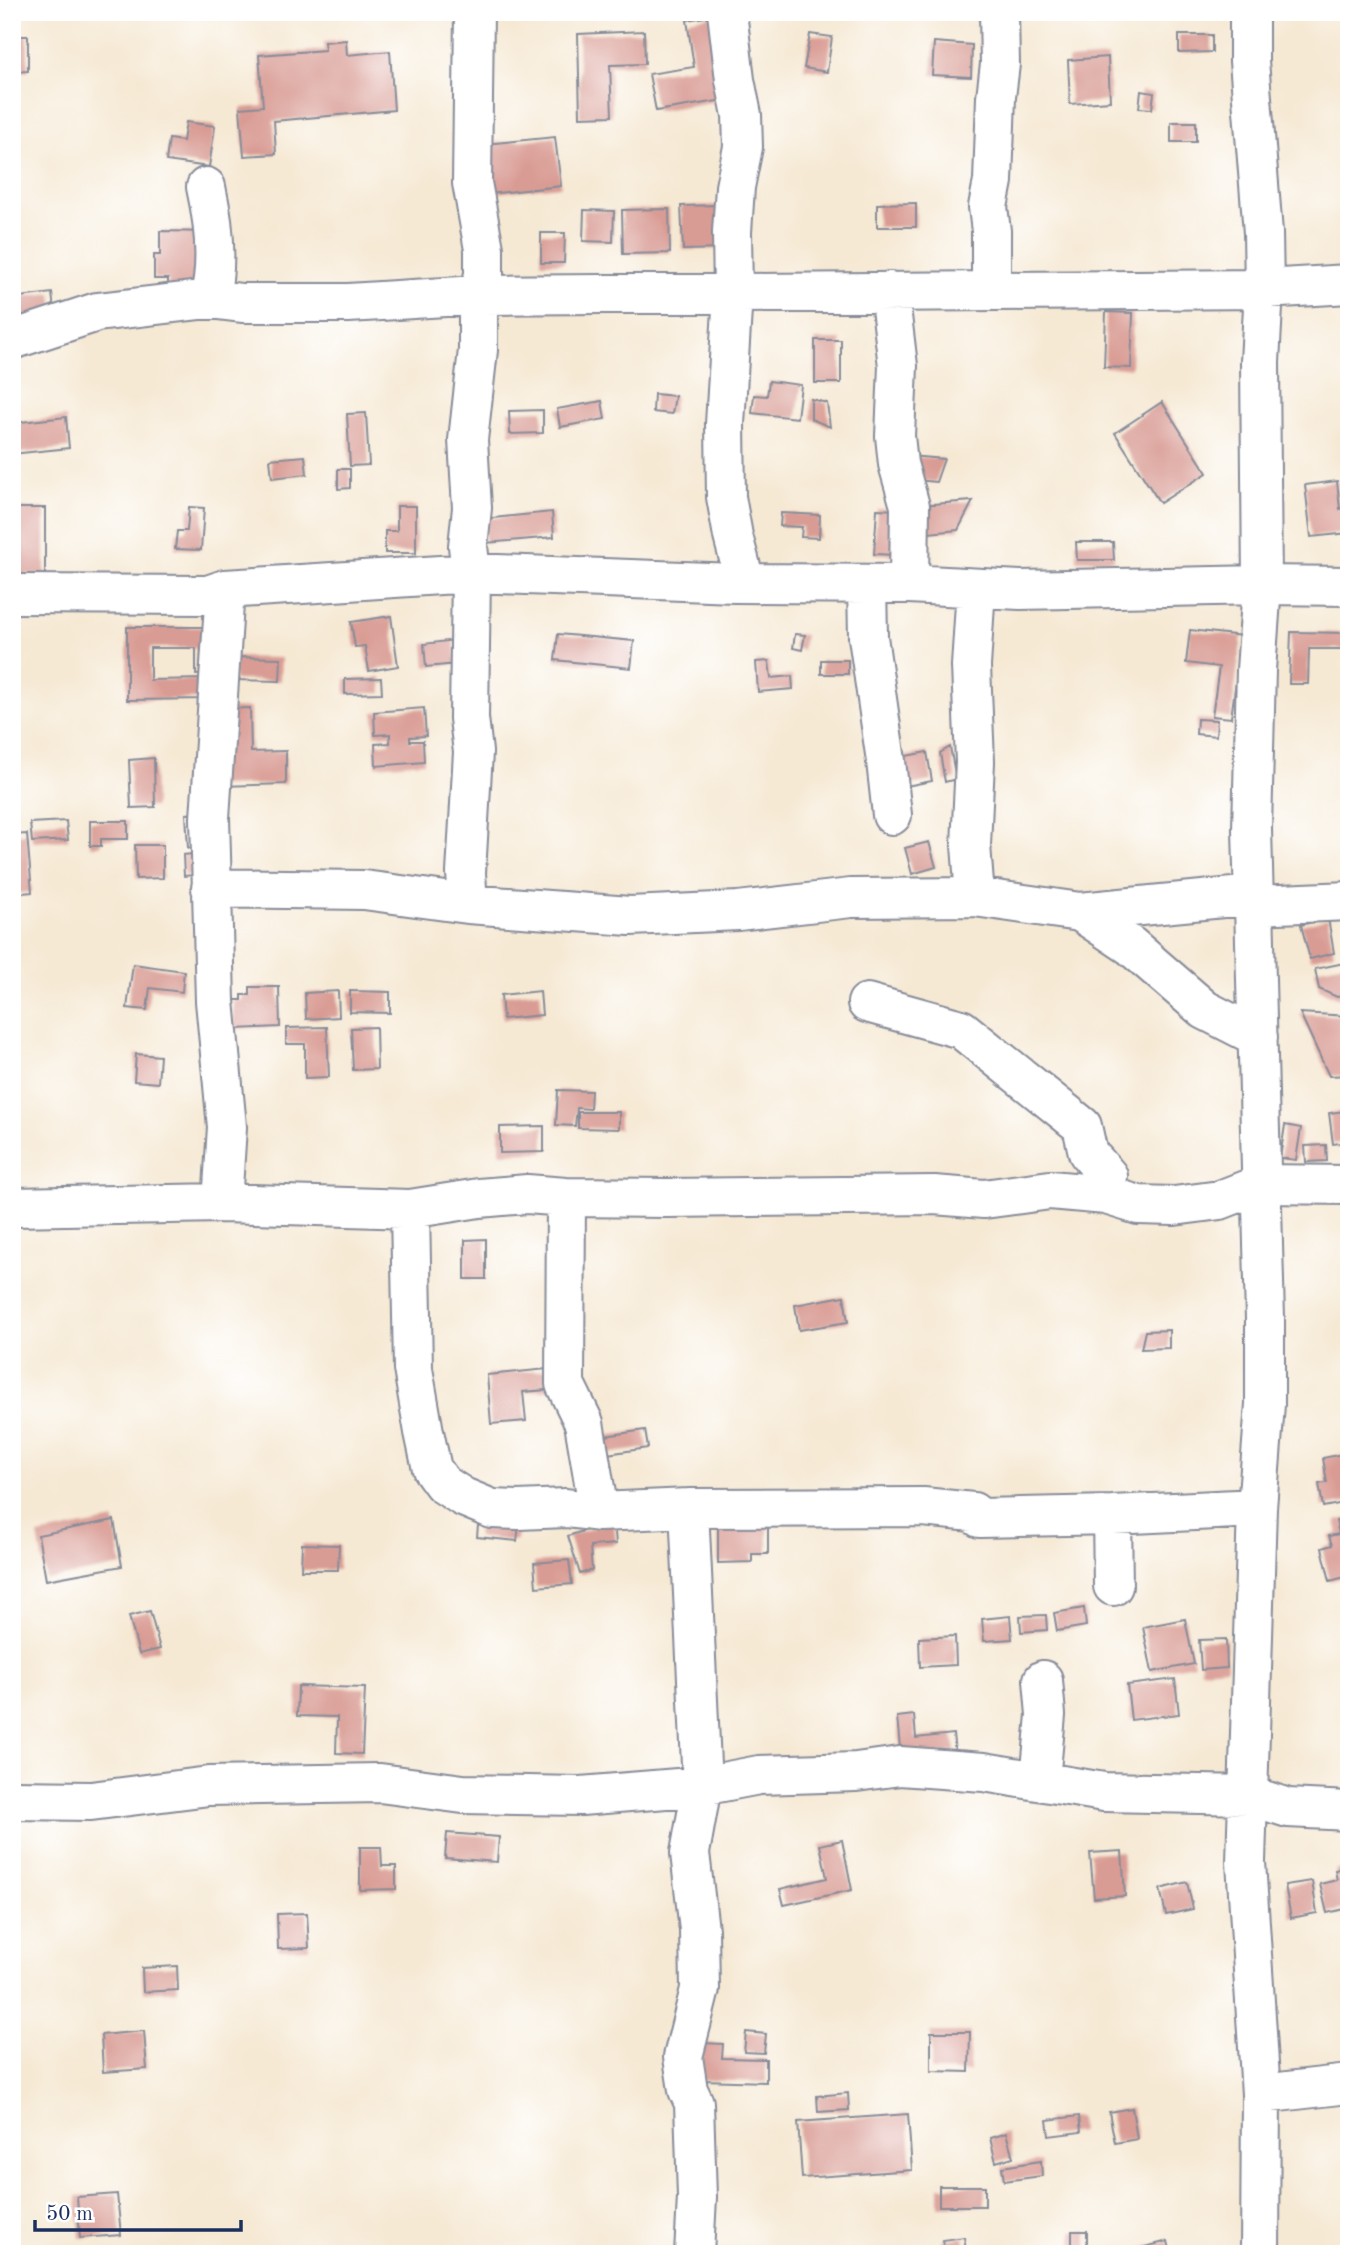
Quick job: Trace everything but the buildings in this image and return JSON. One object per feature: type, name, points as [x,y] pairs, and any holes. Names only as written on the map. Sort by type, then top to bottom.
[{"type":"street","points":[[468,904],[466,873],[473,752],[469,718],[471,573],[468,546],[472,508],[468,440],[478,350],[478,295],[484,275],[484,249],[472,183],[474,12]]},
{"type":"street","points":[[727,12],[742,115],[743,147],[735,187],[733,221],[733,293],[725,424],[726,497],[745,582]]},
{"type":"street","points":[[991,290],[991,231],[988,207],[993,181],[1000,64],[999,12]]},
{"type":"street","points":[[1249,12],[1249,61],[1263,233],[1264,289],[1260,362],[1262,585],[1252,829],[1265,1404],[1257,1508],[1246,1862],[1261,2094],[1260,2254]]},
{"type":"street","points":[[206,187],[213,219],[214,250],[214,282],[209,299]]},
{"type":"street","points":[[12,340],[97,312],[209,299],[242,303],[348,303],[478,295],[1264,289],[1349,284]]},
{"type":"street","points":[[889,291],[898,366],[895,436],[898,464],[909,506],[909,584]]},
{"type":"street","points":[[12,594],[208,595],[225,589],[471,573],[745,582],[909,584],[1020,590],[1349,586]]},
{"type":"street","points":[[867,584],[868,637],[887,761],[892,815]]},
{"type":"street","points":[[975,897],[971,845],[975,762],[971,666],[976,588]]},
{"type":"street","points":[[222,1203],[227,1127],[215,1001],[210,818],[225,589]]},
{"type":"street","points":[[211,888],[364,890],[468,904],[630,916],[715,913],[851,898],[975,897],[1080,912],[1255,900],[1349,901]]},
{"type":"street","points":[[1080,912],[1130,946],[1205,1010],[1258,1037]]},
{"type":"street","points":[[867,1003],[961,1029],[1082,1126],[1088,1153],[1108,1176],[1106,1195]]},
{"type":"street","points":[[12,1207],[222,1203],[410,1209],[479,1198],[527,1194],[566,1197],[934,1195],[984,1199],[1050,1190],[1106,1195],[1138,1205],[1174,1206],[1220,1200],[1261,1184],[1349,1185]]},
{"type":"street","points":[[566,1197],[565,1384],[584,1423],[599,1512]]},
{"type":"street","points":[[410,1209],[413,1368],[432,1468],[443,1484],[463,1497],[492,1508],[566,1508],[599,1512],[689,1508],[923,1507],[973,1512],[980,1518],[1257,1508]]},
{"type":"street","points":[[689,1508],[702,1786],[690,1853],[699,1930],[700,1989],[683,2057],[688,2090],[694,2103],[697,2197],[694,2254]]},
{"type":"street","points":[[1112,1515],[1113,1586]]},
{"type":"street","points":[[1040,1782],[1046,1715],[1043,1680]]},
{"type":"street","points":[[12,1800],[91,1801],[209,1786],[380,1783],[463,1794],[581,1796],[702,1786],[759,1775],[856,1772],[900,1766],[984,1772],[1104,1792],[1248,1795],[1288,1808],[1349,1811]]},
{"type":"street","points":[[1261,2094],[1348,2085]]}]
